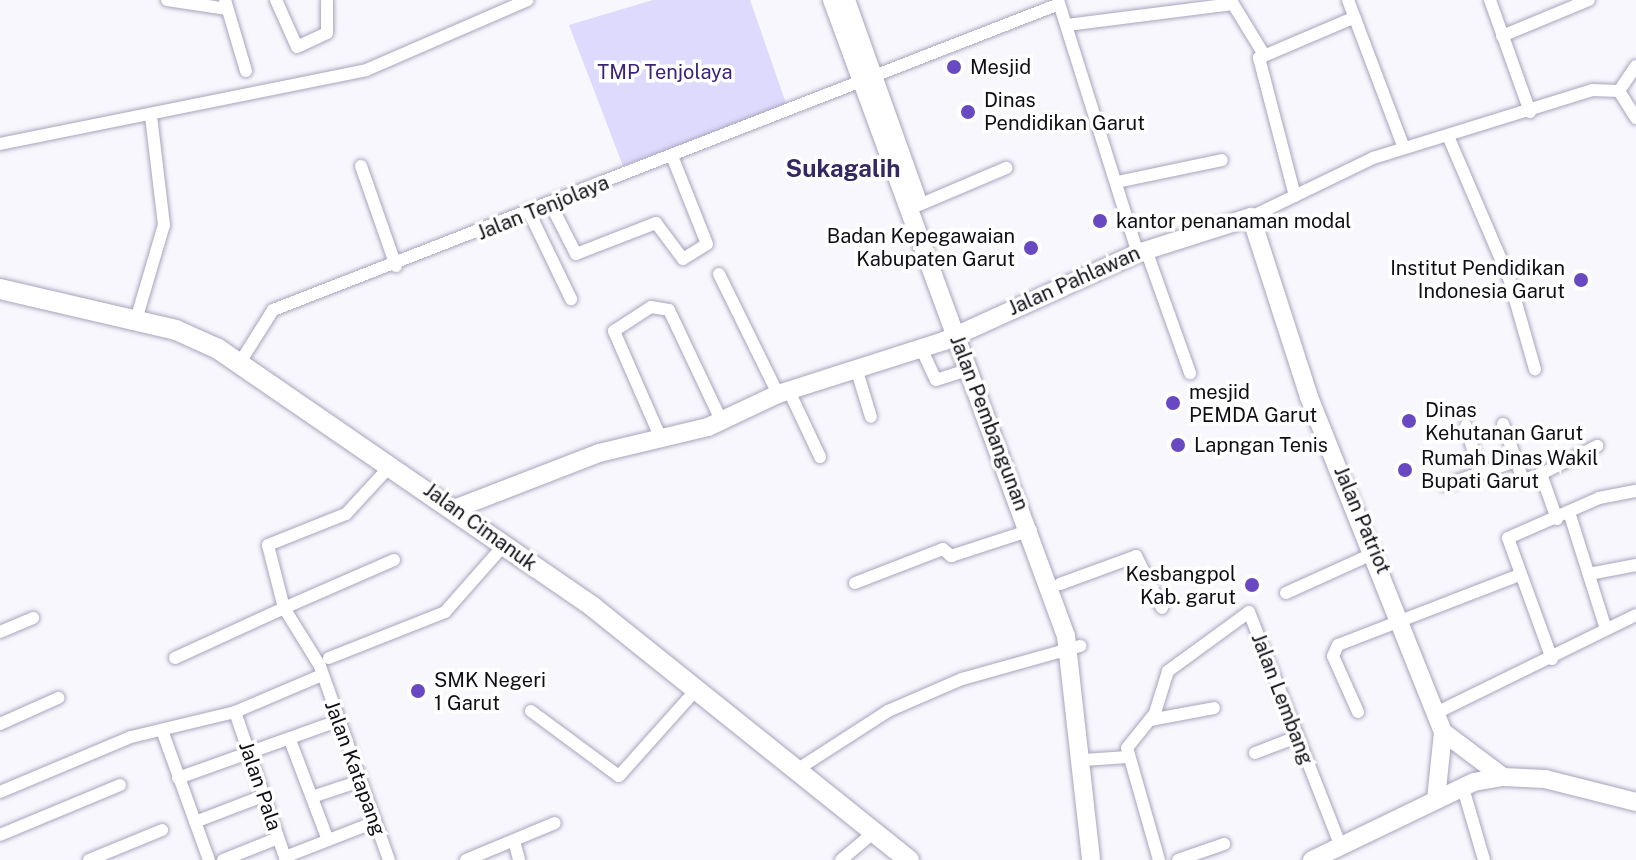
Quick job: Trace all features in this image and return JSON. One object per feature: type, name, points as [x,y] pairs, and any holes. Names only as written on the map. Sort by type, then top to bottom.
[{"type":"main road","name":"Jalan Pembangunan","points":[[832,0],[961,334]]},
{"type":"main road","name":"Jalan Pembangunan","points":[[846,0],[864,80],[919,205],[976,377],[1009,456],[1074,648]]},
{"type":"main road","name":"Jalan Pahlawan","points":[[457,508],[599,453],[662,441],[722,422],[783,392],[961,334],[1142,251],[1251,217]]},
{"type":"main road","name":"Jalan Patriot","points":[[1251,217],[1309,397],[1403,617],[1443,732],[1436,800]]},
{"type":"main road","name":"Jalan Cimanuk","points":[[0,289],[176,330],[239,364],[457,508],[909,860]]},
{"type":"main road","name":"Jalan Pembangunan","points":[[1031,521],[1060,584],[1074,648],[1100,860]]},
{"type":"main road","points":[[1443,732],[1503,777]]},
{"type":"main road","name":"Jalan Pembangunan","points":[[1088,760],[1091,860]]},
{"type":"main road","points":[[1312,860],[1463,788],[1503,777],[1545,779],[1636,802]]},
{"type":"street","points":[[167,0],[226,5],[246,71]]},
{"type":"street","points":[[276,0],[297,47],[327,33],[327,0]]},
{"type":"street","points":[[0,144],[151,116],[366,70],[528,0]]},
{"type":"street","points":[[1348,0],[1404,148]]},
{"type":"street","points":[[1490,0],[1530,112]]},
{"type":"street","points":[[1502,36],[1589,0]]},
{"type":"street","points":[[1059,2],[1117,182],[1190,373]]},
{"type":"street","name":"Jalan Tenjolaya","points":[[239,364],[273,310],[396,266],[1059,2]]},
{"type":"street","points":[[1067,25],[1233,4],[1263,53],[1295,196]]},
{"type":"street","points":[[1263,53],[1355,17]]},
{"type":"street","points":[[1636,66],[1619,91],[1636,118]]},
{"type":"street","name":"Jalan Pahlawan","points":[[1251,217],[1404,148],[1530,112],[1592,90],[1619,91]]},
{"type":"street","points":[[136,320],[164,225],[151,116]]},
{"type":"street","points":[[1448,136],[1509,278],[1535,369]]},
{"type":"street","points":[[551,205],[576,254],[656,223],[683,259],[707,244],[672,156]]},
{"type":"street","points":[[1117,182],[1222,160]]},
{"type":"street","points":[[361,166],[396,266]]},
{"type":"street","points":[[919,205],[1006,168]]},
{"type":"street","points":[[529,212],[571,299]]},
{"type":"street","points":[[719,274],[820,457]]},
{"type":"street","points":[[662,441],[614,331],[651,307],[669,310],[722,422]]},
{"type":"street","points":[[921,348],[934,378],[976,377]]},
{"type":"street","points":[[856,368],[871,417]]},
{"type":"street","points":[[1503,424],[1523,480],[1597,446]]},
{"type":"street","points":[[1466,426],[1480,473]]},
{"type":"street","points":[[1445,485],[1516,461]]},
{"type":"street","name":"Jalan Katapang","points":[[389,860],[320,676],[284,608],[268,545],[346,514],[392,464]]},
{"type":"street","points":[[1541,474],[1557,519]]},
{"type":"street","points":[[1552,659],[1508,538],[1569,512],[1636,491]]},
{"type":"street","points":[[1569,512],[1606,629]]},
{"type":"street","points":[[855,583],[943,549],[951,556],[1031,521]]},
{"type":"street","points":[[329,658],[445,612],[504,545]]},
{"type":"street","points":[[1286,593],[1374,553]]},
{"type":"street","points":[[1060,584],[1136,556],[1162,608]]},
{"type":"street","points":[[175,658],[394,560]]},
{"type":"street","points":[[1589,574],[1636,565]]},
{"type":"street","points":[[1358,712],[1333,651],[1403,617],[1519,575]]},
{"type":"street","name":"Jalan Lembang","points":[[1128,757],[1150,720],[1168,671],[1249,612],[1341,847]]},
{"type":"street","points":[[1436,713],[1552,659],[1636,615]]},
{"type":"street","points":[[0,632],[33,618]]},
{"type":"street","points":[[795,771],[888,711],[991,668],[1074,648]]},
{"type":"street","points":[[0,792],[131,737],[163,733],[235,712],[320,676]]},
{"type":"street","points":[[531,711],[619,776],[695,691]]},
{"type":"street","points":[[0,724],[58,698]]},
{"type":"street","points":[[1150,720],[1214,708]]},
{"type":"street","name":"Jalan Pala","points":[[235,712],[285,859]]},
{"type":"street","points":[[178,778],[337,721]]},
{"type":"street","points":[[163,733],[209,860]]},
{"type":"street","points":[[1255,753],[1297,737]]},
{"type":"street","points":[[290,740],[328,840]]},
{"type":"street","points":[[1088,760],[1128,757],[1154,823],[1159,860]]},
{"type":"street","points":[[312,797],[360,781]]},
{"type":"street","points":[[0,835],[120,785]]},
{"type":"street","points":[[1463,788],[1484,860]]},
{"type":"street","points":[[195,822],[263,796]]},
{"type":"street","points":[[285,859],[375,822]]},
{"type":"street","points":[[466,860],[555,823]]},
{"type":"street","points":[[89,860],[162,830]]},
{"type":"street","points":[[841,860],[873,833]]},
{"type":"street","points":[[223,860],[278,838]]},
{"type":"street","points":[[514,841],[519,860]]},
{"type":"street","points":[[1178,860],[1224,844]]},
{"type":"green space","name":"TMP Tenjolaya","points":[[653,0],[750,0],[787,106],[623,166],[569,25]]},
{"type":"place","name":"Mesjid","points":[[954,67]]},
{"type":"place","name":"Dinas Pendidikan Garut","points":[[968,112]]},
{"type":"place","name":"kantor penanaman modal","points":[[1100,221]]},
{"type":"place","name":"Badan Kepegawaian Kabupaten Garut","points":[[1031,248]]},
{"type":"place","name":"Institut Pendidikan Indonesia Garut","points":[[1581,280]]},
{"type":"place","name":"mesjid PEMDA Garut","points":[[1173,403]]},
{"type":"place","name":"Dinas Kehutanan Garut","points":[[1409,421]]},
{"type":"place","name":"Lapngan Tenis","points":[[1178,445]]},
{"type":"place","name":"Rumah Dinas Wakil Bupati Garut","points":[[1405,470]]},
{"type":"place","name":"Kesbangpol Kab. garut","points":[[1252,585]]},
{"type":"place","name":"SMK Negeri 1 Garut","points":[[418,691]]},
{"type":"district","name":"Sukagalih","points":[[843,169]]}]
